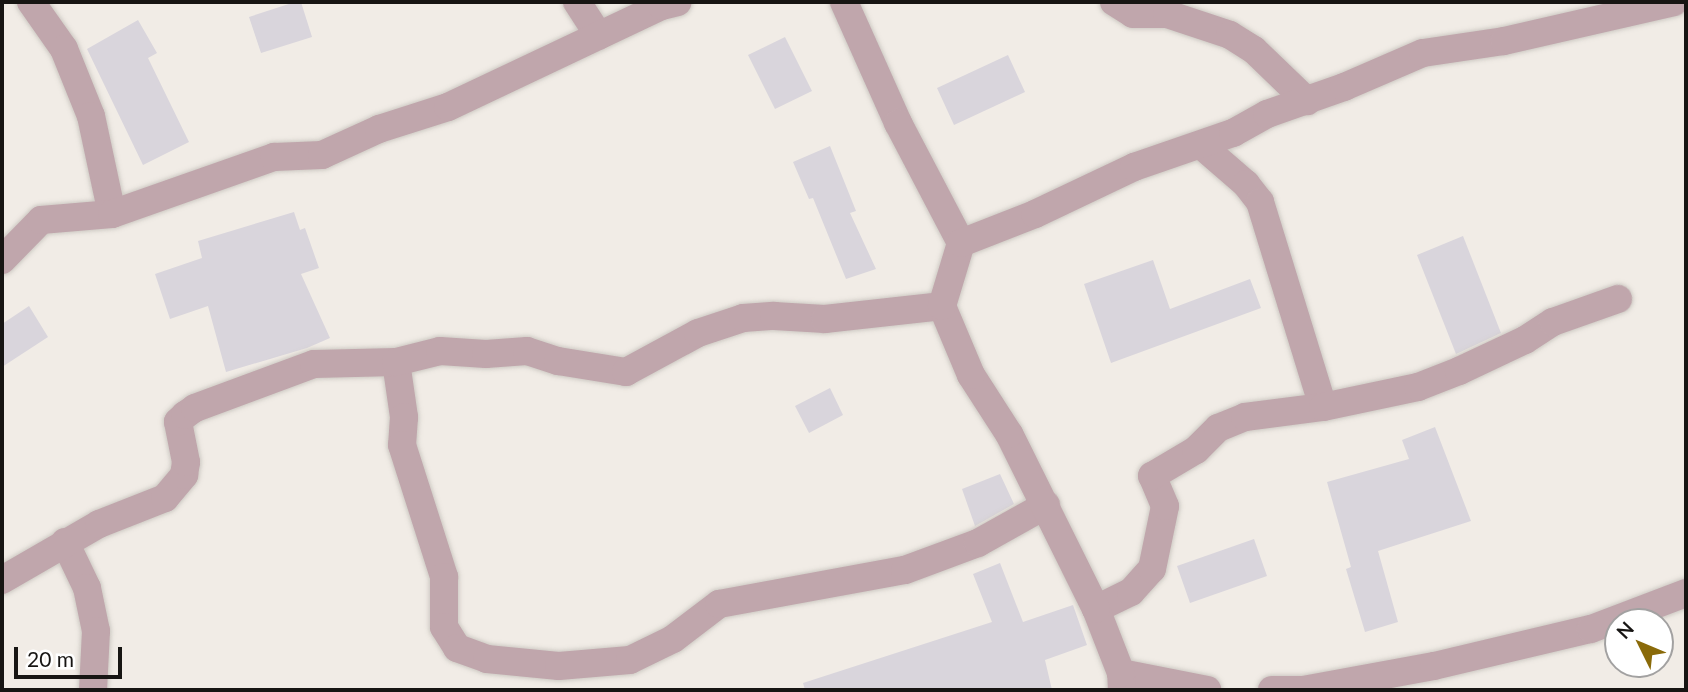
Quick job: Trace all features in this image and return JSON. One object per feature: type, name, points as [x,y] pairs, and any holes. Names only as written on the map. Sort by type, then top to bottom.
[{"type":"street","points":[[31,2],[64,49],[91,116],[111,214]]},
{"type":"street","points":[[577,2],[599,36]]},
{"type":"street","points":[[2,260],[41,220],[111,214],[274,157],[322,155],[379,129],[448,107],[662,6],[678,2]]},
{"type":"street","points":[[1114,2],[1133,14],[1167,14],[1230,35],[1254,50],[1307,101]]},
{"type":"street","points":[[961,243],[1035,214],[1134,167],[1233,133],[1266,114],[1307,101],[1423,53],[1504,41],[1674,2]]},
{"type":"street","points":[[851,3],[898,122],[961,243],[942,306],[971,375],[1009,434],[1096,609],[1122,682],[1207,690]]},
{"type":"street","points":[[1201,145],[1246,184],[1260,202],[1323,407]]},
{"type":"street","points":[[1096,609],[1131,592],[1143,582],[1152,569],[1165,506],[1152,476],[1196,450],[1218,428],[1245,417],[1323,407],[1418,387],[1525,340],[1553,322],[1618,299]]},
{"type":"street","points":[[2,580],[99,524],[166,498],[177,488],[184,475],[186,462],[178,422],[195,408],[229,398],[314,363],[396,362],[440,352],[486,354],[527,351],[558,361],[626,372],[698,333],[743,318],[774,316],[825,319],[942,306]]},
{"type":"street","points":[[396,362],[404,417],[402,445],[444,577],[444,627],[457,648],[487,659],[559,666],[630,660],[673,639],[719,604],[905,570],[978,543],[1046,505]]},
{"type":"street","points":[[65,542],[87,588],[96,631],[93,690]]},
{"type":"street","points":[[1272,690],[1303,690],[1434,666],[1591,629],[1686,593]]},
{"type":"building","points":[[301,2],[312,37],[261,53],[249,17]]},
{"type":"building","points":[[138,20],[157,53],[148,58],[189,142],[143,165],[87,49]]},
{"type":"building","points":[[785,37],[812,91],[775,109],[748,55]]},
{"type":"building","points":[[1008,55],[1025,92],[954,125],[937,88]]},
{"type":"building","points":[[830,146],[856,211],[850,213],[876,269],[846,279],[813,198],[809,199],[793,162]]},
{"type":"building","points":[[294,212],[300,230],[305,228],[319,268],[301,274],[330,338],[307,348],[226,372],[208,306],[170,319],[155,274],[202,258],[198,241]]},
{"type":"building","points":[[1463,236],[1501,333],[1456,354],[1417,255]]},
{"type":"building","points":[[1153,260],[1170,309],[1250,279],[1261,308],[1111,363],[1084,284]]},
{"type":"building","points":[[29,306],[48,337],[2,367],[2,324]]},
{"type":"building","points":[[830,388],[843,415],[809,433],[795,406]]},
{"type":"building","points":[[1435,427],[1471,521],[1378,551],[1398,622],[1365,632],[1346,569],[1351,567],[1327,482],[1409,459],[1402,440]]},
{"type":"building","points":[[1000,474],[1014,504],[975,526],[962,489]]},
{"type":"building","points":[[1254,539],[1267,576],[1190,603],[1177,566]]},
{"type":"building","points":[[1000,563],[1023,622],[1073,605],[1087,645],[1045,660],[1052,690],[805,690],[803,683],[992,622],[973,574]]}]
